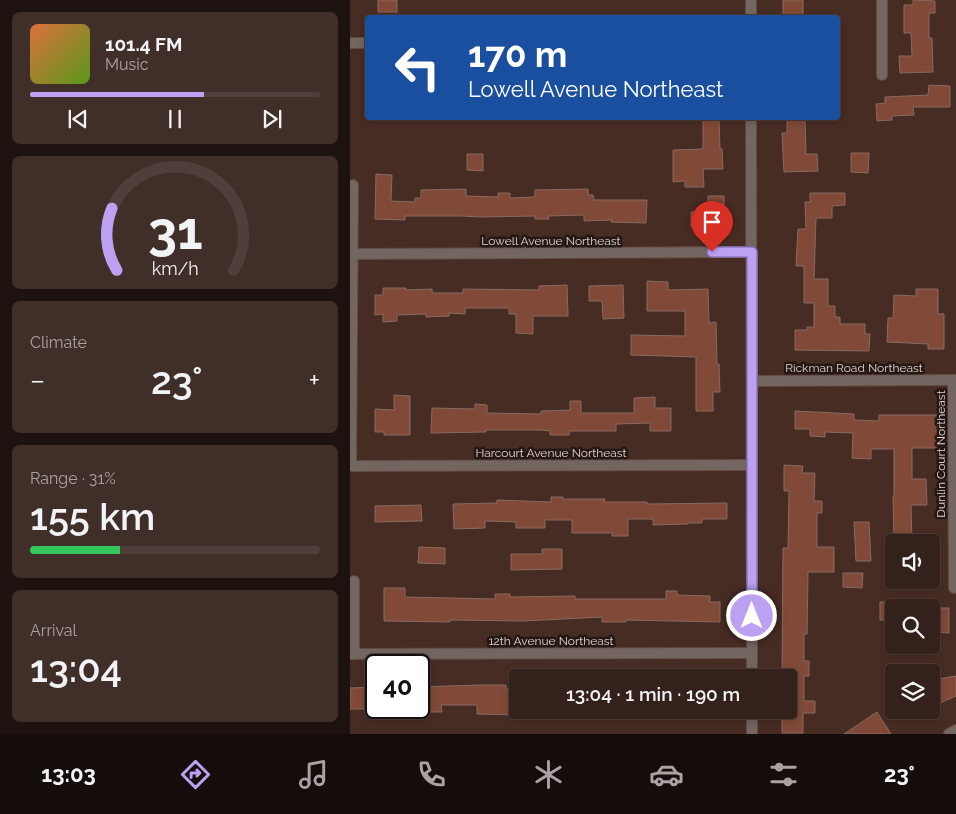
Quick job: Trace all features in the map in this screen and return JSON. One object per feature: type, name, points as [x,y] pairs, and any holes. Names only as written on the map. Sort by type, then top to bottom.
[{"type":"street","points":[[751,0],[751,15]]},
{"type":"street","points":[[882,0],[882,75]]},
{"type":"street","points":[[350,43],[365,43]]},
{"type":"street","points":[[752,120],[752,669]]},
{"type":"street","points":[[351,466],[351,254],[353,185]]},
{"type":"street","name":"Lowell Avenue Northeast","points":[[351,254],[752,252]]},
{"type":"street","name":"Rickman Road Northeast","points":[[752,381],[955,380]]},
{"type":"street","name":"Dunlin Court Northeast","points":[[954,588],[955,380]]},
{"type":"street","name":"Harcourt Avenue Northeast","points":[[351,466],[752,465]]},
{"type":"street","points":[[352,654],[354,581]]},
{"type":"street","name":"12th Avenue Northeast","points":[[352,654],[752,653]]},
{"type":"street","points":[[752,719],[752,734]]},
{"type":"street","points":[[948,734],[956,730]]},
{"type":"building","points":[[378,0],[397,0],[397,12],[378,12]]},
{"type":"building","points":[[783,0],[803,0],[803,15],[783,15]]},
{"type":"building","points":[[913,0],[935,1],[935,13],[929,13],[929,38],[932,38],[933,72],[900,73],[899,56],[912,56],[911,33],[904,33],[904,5],[913,5]]},
{"type":"building","points":[[929,85],[950,86],[950,107],[913,107],[914,115],[892,116],[892,120],[877,121],[876,104],[885,103],[885,97],[928,95]]},
{"type":"building","points":[[703,120],[719,120],[723,169],[703,169],[704,187],[685,187],[685,181],[673,182],[673,150],[703,149]]},
{"type":"building","points":[[787,120],[805,120],[806,154],[817,154],[818,171],[784,172],[782,133],[787,133]]},
{"type":"building","points":[[851,153],[869,153],[868,173],[851,172]]},
{"type":"building","points":[[467,154],[483,154],[483,171],[467,170]]},
{"type":"building","points":[[376,174],[392,175],[391,201],[415,202],[415,198],[421,198],[421,190],[466,189],[466,196],[498,197],[498,193],[510,193],[510,198],[535,197],[535,190],[588,189],[588,195],[593,195],[594,200],[647,200],[646,223],[611,222],[612,220],[584,221],[584,215],[548,216],[549,219],[535,219],[535,216],[405,216],[405,220],[375,219]]},
{"type":"building","points":[[810,193],[845,193],[845,205],[832,206],[832,218],[816,218],[814,279],[828,279],[828,306],[835,306],[835,317],[840,317],[840,324],[865,324],[865,334],[870,334],[869,351],[795,350],[795,330],[807,330],[807,327],[814,327],[814,303],[804,303],[804,266],[796,266],[798,229],[806,229],[805,202],[810,202]]},
{"type":"building","points":[[708,196],[724,196],[724,223],[704,223],[704,227],[691,227],[691,212],[708,212]]},
{"type":"building","points":[[647,281],[668,282],[668,290],[708,289],[709,323],[716,322],[717,364],[719,364],[720,392],[713,392],[713,411],[696,411],[696,357],[631,355],[631,335],[685,336],[685,311],[647,311]]},
{"type":"building","points":[[567,285],[568,316],[533,316],[533,334],[516,333],[516,314],[509,314],[509,308],[465,308],[465,314],[449,313],[449,316],[426,317],[426,314],[397,315],[397,321],[383,322],[383,314],[375,315],[375,295],[383,295],[383,288],[406,288],[406,290],[432,289],[432,293],[463,293],[463,289],[539,290],[539,286]]},
{"type":"building","points":[[623,285],[624,318],[603,319],[602,301],[589,301],[589,286]]},
{"type":"building","points":[[916,289],[938,289],[938,314],[944,314],[944,349],[928,349],[928,344],[887,342],[888,318],[893,318],[894,295],[916,296]]},
{"type":"building","points":[[394,395],[410,396],[410,435],[384,435],[384,432],[375,432],[375,409],[394,410]]},
{"type":"building","points":[[655,397],[655,408],[671,408],[671,431],[650,431],[650,423],[616,424],[616,431],[569,431],[569,435],[550,435],[550,431],[541,430],[431,433],[432,408],[475,409],[475,404],[487,405],[487,413],[541,414],[541,411],[570,410],[570,401],[581,401],[581,413],[634,413],[634,398]]},
{"type":"building","points":[[795,411],[854,414],[854,420],[879,421],[879,415],[938,415],[938,448],[912,448],[912,479],[926,479],[927,505],[911,505],[912,534],[894,534],[894,449],[871,449],[871,459],[852,458],[853,433],[825,432],[825,437],[810,436],[810,429],[795,429]]},
{"type":"building","points":[[784,465],[803,466],[802,473],[815,473],[814,501],[822,501],[822,513],[817,513],[817,547],[834,547],[834,572],[808,572],[807,634],[804,634],[804,661],[809,661],[809,676],[804,676],[804,701],[815,701],[815,713],[803,713],[803,733],[782,733],[782,719],[797,719],[797,669],[782,669],[783,548],[788,548],[789,491],[784,491]]},
{"type":"building","points":[[551,497],[563,497],[563,499],[605,499],[604,502],[647,502],[647,504],[727,503],[727,519],[702,519],[702,523],[653,525],[653,519],[628,519],[628,536],[612,536],[612,533],[572,533],[572,520],[545,520],[545,528],[516,528],[516,522],[485,521],[485,528],[454,529],[453,504],[497,503],[497,500],[551,502]]},
{"type":"building","points":[[421,505],[422,521],[375,522],[375,506]]},
{"type":"building","points":[[854,522],[869,522],[871,561],[856,561]]},
{"type":"building","points":[[419,547],[445,548],[445,564],[418,563]]},
{"type":"building","points":[[542,549],[562,549],[562,569],[511,570],[511,554],[542,554]]},
{"type":"building","points":[[843,573],[863,573],[862,588],[843,587]]},
{"type":"building","points":[[384,588],[405,588],[405,597],[495,599],[495,594],[510,594],[510,597],[575,596],[575,599],[666,599],[666,591],[677,591],[677,595],[710,596],[710,602],[720,602],[720,622],[626,620],[626,622],[602,622],[602,617],[523,621],[384,621]]},
{"type":"building","points":[[880,602],[885,602],[885,620],[880,620]]},
{"type":"building","points":[[940,608],[949,608],[949,633],[940,632]]},
{"type":"building","points":[[956,676],[956,696],[940,703],[940,679]]},
{"type":"building","points":[[506,685],[506,689],[509,689],[509,715],[477,714],[477,705],[441,705],[442,712],[430,712],[430,687]]},
{"type":"building","points":[[365,687],[365,709],[350,709],[350,688]]},
{"type":"building","points":[[877,712],[891,734],[844,734]]},
{"type":"route","points":[[712,252],[752,252],[752,616]]}]
